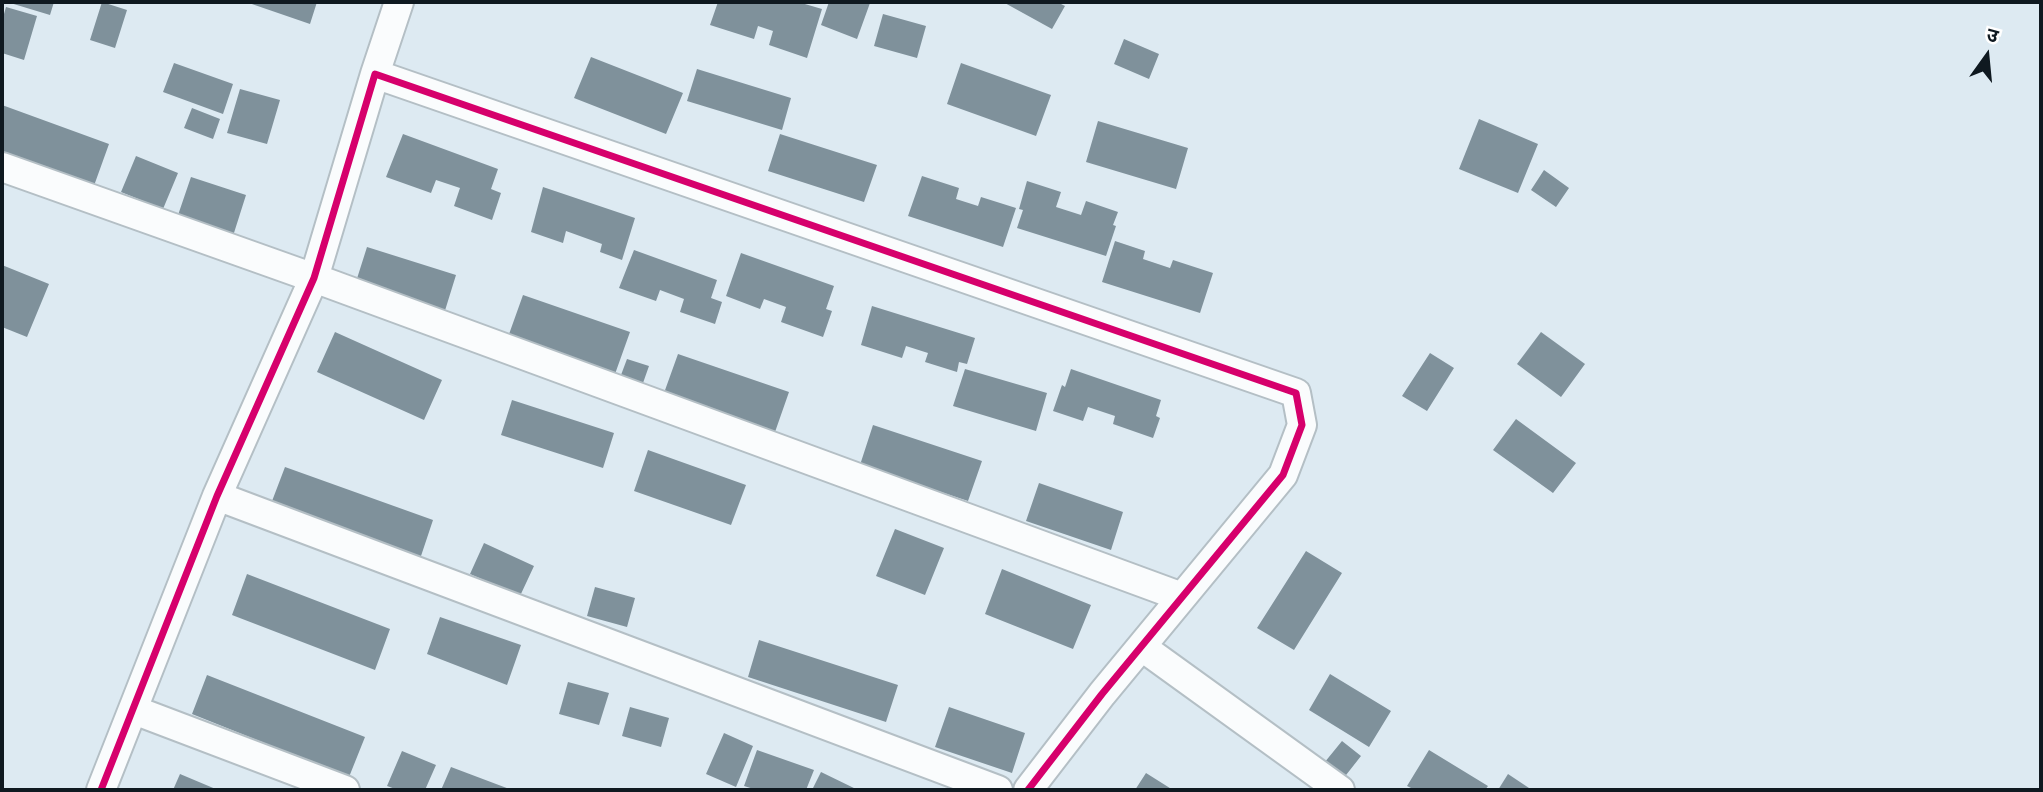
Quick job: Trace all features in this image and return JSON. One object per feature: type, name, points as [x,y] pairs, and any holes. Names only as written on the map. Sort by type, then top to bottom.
[{"type":"street","points":[[101,790],[217,496],[314,278],[399,2]]},
{"type":"street","points":[[375,74],[1296,393],[1302,425],[1283,475],[1028,790]]},
{"type":"street","points":[[2,167],[314,278],[1182,597]]},
{"type":"street","points":[[217,496],[998,790]]},
{"type":"street","points":[[1142,647],[1340,790]]},
{"type":"street","points":[[134,710],[345,790]]},
{"type":"building","points":[[7,2],[54,2],[50,15]]},
{"type":"building","points":[[102,2],[127,10],[115,48],[90,40]]},
{"type":"building","points":[[246,2],[317,2],[310,24]]},
{"type":"building","points":[[718,2],[798,2],[822,9],[807,58],[769,45],[773,31],[758,26],[754,39],[710,25]]},
{"type":"building","points":[[829,2],[870,3],[857,39],[821,25]]},
{"type":"building","points":[[1003,2],[1057,2],[1065,6],[1052,29]]},
{"type":"building","points":[[6,7],[37,16],[24,60],[2,53],[2,21]]},
{"type":"building","points":[[883,14],[926,26],[917,58],[874,46]]},
{"type":"building","points":[[1124,39],[1159,54],[1149,79],[1114,64]]},
{"type":"building","points":[[591,57],[683,93],[666,134],[574,98]]},
{"type":"building","points":[[174,63],[233,84],[223,114],[163,92]]},
{"type":"building","points":[[961,63],[1051,95],[1036,136],[947,104]]},
{"type":"building","points":[[697,69],[791,98],[782,130],[687,101]]},
{"type":"building","points":[[240,89],[280,100],[267,144],[227,133]]},
{"type":"building","points":[[2,105],[109,144],[91,194],[2,162]]},
{"type":"building","points":[[192,108],[220,119],[213,139],[184,128]]},
{"type":"building","points":[[1479,119],[1538,144],[1518,193],[1459,169]]},
{"type":"building","points":[[1098,121],[1188,148],[1176,189],[1086,162]]},
{"type":"building","points":[[403,134],[498,169],[491,189],[501,193],[492,220],[454,206],[460,188],[436,180],[431,193],[386,177]]},
{"type":"building","points":[[780,134],[877,165],[864,202],[768,171]]},
{"type":"building","points":[[136,156],[178,173],[163,209],[121,192]]},
{"type":"building","points":[[1544,170],[1569,188],[1556,207],[1531,190]]},
{"type":"building","points":[[922,176],[959,188],[956,199],[978,206],[981,197],[1016,208],[1003,247],[908,216]]},
{"type":"building","points":[[191,177],[246,195],[233,236],[177,218]]},
{"type":"building","points":[[1027,181],[1061,192],[1056,207],[1081,215],[1086,201],[1118,212],[1106,256],[1017,228],[1023,210],[1019,209]]},
{"type":"building","points":[[543,187],[635,218],[622,260],[600,252],[602,244],[566,231],[563,243],[531,232]]},
{"type":"building","points":[[1115,241],[1145,251],[1143,259],[1170,268],[1173,260],[1213,273],[1200,313],[1102,282]]},
{"type":"building","points":[[367,247],[456,275],[443,317],[354,288]]},
{"type":"building","points":[[634,250],[717,280],[711,298],[722,302],[715,324],[680,312],[684,299],[660,290],[656,301],[619,288]]},
{"type":"building","points":[[741,253],[834,286],[826,309],[832,311],[823,337],[781,322],[786,307],[764,299],[760,309],[726,296]]},
{"type":"building","points":[[2,265],[49,284],[27,337],[2,327]]},
{"type":"building","points":[[523,295],[630,332],[615,374],[508,337]]},
{"type":"building","points":[[872,306],[975,338],[967,364],[959,362],[957,372],[925,362],[928,353],[906,346],[902,358],[861,345]]},
{"type":"building","points":[[335,332],[442,380],[424,420],[317,372]]},
{"type":"building","points":[[1541,332],[1585,364],[1561,397],[1517,364]]},
{"type":"building","points":[[1430,353],[1454,368],[1427,411],[1402,396]]},
{"type":"building","points":[[678,354],[789,392],[775,432],[664,393]]},
{"type":"building","points":[[627,359],[649,366],[643,383],[621,375]]},
{"type":"building","points":[[965,369],[1047,393],[1036,431],[953,406]]},
{"type":"building","points":[[1071,369],[1161,400],[1156,416],[1160,418],[1153,438],[1113,424],[1115,416],[1088,407],[1083,421],[1053,411]]},
{"type":"building","points":[[512,400],[614,433],[603,468],[501,435]]},
{"type":"building","points":[[1516,419],[1576,463],[1553,493],[1493,450]]},
{"type":"building","points":[[873,425],[982,461],[968,501],[860,465]]},
{"type":"building","points":[[648,450],[746,485],[731,525],[634,491]]},
{"type":"building","points":[[285,467],[433,520],[419,562],[269,509]]},
{"type":"building","points":[[1039,483],[1123,512],[1111,550],[1026,521]]},
{"type":"building","points":[[895,529],[944,548],[925,595],[876,576]]},
{"type":"building","points":[[484,543],[534,566],[520,596],[470,574]]},
{"type":"building","points":[[1306,551],[1342,573],[1294,650],[1257,628]]},
{"type":"building","points":[[1002,569],[1091,605],[1073,649],[985,614]]},
{"type":"building","points":[[247,574],[390,629],[375,670],[232,615]]},
{"type":"building","points":[[595,587],[635,598],[627,627],[587,616]]},
{"type":"building","points":[[440,617],[521,645],[507,685],[427,654]]},
{"type":"building","points":[[759,640],[898,685],[886,722],[748,677]]},
{"type":"building","points":[[1330,674],[1391,711],[1369,747],[1309,710]]},
{"type":"building","points":[[207,675],[365,737],[349,777],[192,714]]},
{"type":"building","points":[[568,682],[609,693],[599,725],[559,714]]},
{"type":"building","points":[[630,707],[669,718],[661,747],[622,736]]},
{"type":"building","points":[[949,707],[1025,733],[1012,773],[935,747]]},
{"type":"building","points":[[724,733],[753,746],[736,787],[706,774]]},
{"type":"building","points":[[1342,741],[1361,756],[1339,784],[1320,768]]},
{"type":"building","points":[[757,750],[814,770],[806,790],[757,790],[744,786]]},
{"type":"building","points":[[1429,750],[1488,786],[1485,790],[1415,790],[1407,786]]},
{"type":"building","points":[[402,751],[436,765],[425,790],[398,790],[387,786]]},
{"type":"building","points":[[451,767],[512,790],[441,790]]},
{"type":"building","points":[[821,772],[858,790],[812,790]]},
{"type":"building","points":[[1146,773],[1173,790],[1135,790]]},
{"type":"building","points":[[180,774],[218,790],[173,790]]},
{"type":"building","points":[[1508,774],[1532,790],[1498,790]]},
{"type":"cycle path","points":[[101,790],[217,496],[314,278],[375,74],[1296,393],[1302,425],[1283,475],[1102,694],[1028,790]]}]
